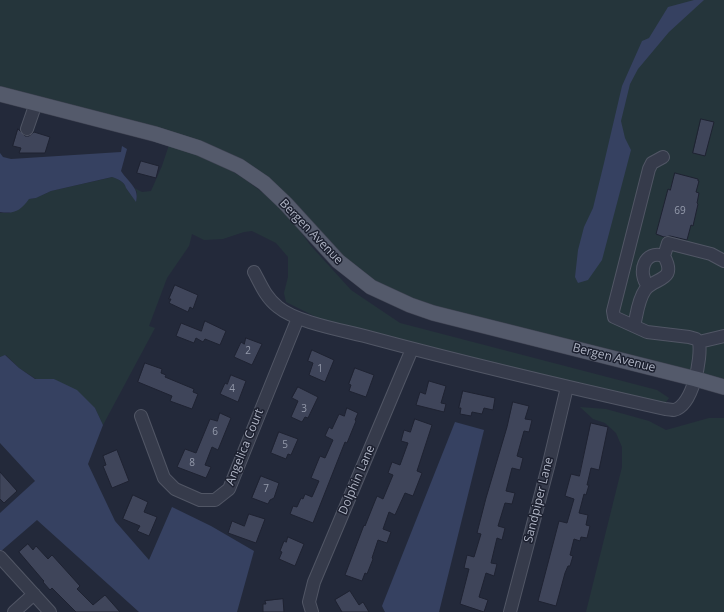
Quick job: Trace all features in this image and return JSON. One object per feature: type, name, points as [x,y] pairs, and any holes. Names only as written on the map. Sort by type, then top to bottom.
[{"type":"main road","name":"Bergen Avenue","points":[[0,94],[155,134],[199,148],[239,166],[264,183],[286,204],[338,261],[371,287],[410,304],[433,313],[724,387]]},
{"type":"street","points":[[27,129],[36,103]]},
{"type":"street","points":[[254,272],[265,295],[278,308],[298,318],[412,349],[567,387],[675,410],[685,403],[696,379],[701,350],[699,342],[696,339],[689,337],[647,332],[614,317],[613,311],[649,169],[652,163],[663,156]]},
{"type":"street","points":[[634,326],[641,296],[648,286],[665,277],[668,270],[667,262],[664,256],[668,243],[711,254],[724,261]]},
{"type":"street","points":[[648,286],[644,282],[642,274],[643,266],[647,259],[653,255],[658,254],[664,256]]},
{"type":"street","name":"Angelica Court","points":[[141,416],[164,478],[175,489],[200,500],[215,500],[229,489],[298,318]]},
{"type":"street","points":[[699,342],[724,336]]},
{"type":"street","name":"Dolphin Lane","points":[[312,612],[309,602],[314,582],[412,349]]},
{"type":"street","name":"Sandpiper Lane","points":[[510,612],[549,463],[567,387]]},
{"type":"street","points":[[0,557],[50,612]]},
{"type":"street","points":[[14,612],[34,594]]},
{"type":"shaded area","points":[[0,0],[724,0],[724,387],[433,313],[371,287],[264,183],[217,161],[271,199],[289,216],[311,246],[351,290],[400,323],[657,390],[669,398],[664,405],[320,319],[286,302],[284,293],[288,277],[288,257],[276,243],[252,231],[223,239],[204,240],[192,234],[189,246],[167,278],[149,326],[155,328],[103,425],[95,408],[54,379],[36,379],[19,368],[6,355],[0,357],[0,213],[9,213],[29,199],[36,198],[51,191],[113,177],[121,181],[126,186],[136,201],[137,192],[134,188],[142,192],[151,191],[162,166],[171,139],[0,94]]},
{"type":"shaded area","points":[[580,407],[606,409],[649,421],[666,430],[709,418],[724,418],[724,612],[586,612],[622,467],[622,447],[616,433],[605,423],[593,419]]},
{"type":"water","points":[[694,0],[704,0],[669,32],[638,69],[630,84],[621,121],[625,138],[631,150],[602,260],[588,280],[578,283],[575,277],[578,250],[584,227],[593,208],[622,86],[642,41],[649,38],[668,7]]},
{"type":"water","points":[[122,146],[127,149],[121,171],[135,189],[137,197],[136,202],[123,182],[112,177],[51,191],[36,198],[29,199],[17,211],[0,212],[0,153],[3,157],[11,159],[121,152]]},
{"type":"water","points":[[5,355],[19,368],[35,379],[54,379],[77,390],[95,408],[103,425],[88,464],[115,521],[149,560],[172,507],[211,526],[254,551],[237,612],[139,612],[37,520],[0,552],[0,513],[35,481],[0,443],[0,357]]},
{"type":"water","points":[[455,422],[484,430],[439,612],[385,612],[382,606]]},
{"type":"building","points":[[701,119],[714,122],[705,156],[693,153]]},
{"type":"building","points":[[18,129],[25,136],[29,136],[34,132],[50,137],[45,153],[19,153],[21,148],[13,146]]},
{"type":"building","points":[[141,161],[159,166],[156,178],[137,173]]},
{"type":"building","points":[[675,173],[698,179],[699,181],[696,192],[699,193],[698,204],[693,226],[691,225],[687,240],[670,236],[664,237],[656,234],[668,189],[670,190]]},
{"type":"building","points":[[175,285],[198,295],[193,309],[190,307],[188,312],[169,303],[171,299],[169,299]]},
{"type":"building","points":[[205,321],[226,331],[220,345],[205,339],[203,342],[196,338],[194,343],[176,336],[181,323],[201,331]]},
{"type":"building","points":[[246,338],[262,344],[252,365],[234,357],[241,342],[244,344]]},
{"type":"building","points":[[312,350],[334,360],[325,382],[309,375],[313,363],[308,361]]},
{"type":"building","points":[[145,363],[162,369],[161,373],[166,375],[165,377],[194,389],[193,392],[198,394],[192,409],[170,401],[172,396],[138,382]]},
{"type":"building","points":[[355,368],[374,375],[366,397],[349,391],[351,385],[349,384]]},
{"type":"building","points":[[231,375],[246,381],[238,402],[220,394]]},
{"type":"building","points":[[429,381],[446,386],[441,403],[446,404],[444,412],[416,405],[420,392],[425,394]]},
{"type":"building","points":[[298,387],[318,397],[308,418],[305,417],[302,422],[291,417],[298,401],[292,398]]},
{"type":"building","points":[[463,391],[495,398],[493,410],[484,408],[482,414],[472,412],[471,416],[460,414],[461,408],[459,408]]},
{"type":"building","points":[[513,402],[529,406],[525,419],[532,420],[529,432],[524,431],[517,456],[523,458],[520,470],[512,468],[506,491],[515,493],[512,504],[505,503],[498,526],[505,528],[502,540],[497,538],[491,563],[497,564],[494,576],[486,573],[479,597],[488,600],[484,612],[460,604],[469,569],[464,568],[467,555],[474,557],[481,534],[477,533]]},
{"type":"building","points":[[347,408],[358,413],[355,420],[356,421],[347,443],[345,442],[313,523],[290,514],[293,506],[297,507],[301,498],[303,499],[305,494],[312,497],[319,481],[311,478],[320,456],[325,458],[333,440],[325,436],[329,427],[332,429],[339,414],[344,416]]},
{"type":"building","points":[[220,413],[231,418],[218,450],[212,447],[205,465],[211,467],[206,478],[177,467],[185,449],[196,453],[210,419],[217,421]]},
{"type":"building","points":[[415,419],[432,425],[417,471],[422,473],[413,496],[405,493],[395,515],[389,512],[383,529],[391,532],[387,543],[378,540],[372,558],[373,559],[367,574],[365,573],[362,581],[345,575],[377,496],[383,499],[393,475],[388,473],[392,462],[400,465],[408,443],[401,441],[404,430],[410,432]]},
{"type":"building","points":[[591,423],[608,427],[599,470],[591,468],[587,485],[589,485],[586,495],[584,494],[579,513],[588,515],[586,525],[590,526],[587,538],[581,537],[580,541],[574,539],[570,555],[573,556],[570,566],[568,566],[565,573],[556,606],[538,601],[559,521],[567,523],[574,499],[565,496],[571,474],[579,476]]},
{"type":"building","points":[[279,432],[298,439],[291,455],[288,454],[286,459],[271,453]]},
{"type":"building","points":[[117,450],[129,481],[112,488],[103,466],[106,465],[103,456]]},
{"type":"building","points":[[0,472],[17,491],[4,503],[0,499]]},
{"type":"building","points":[[261,476],[279,483],[274,498],[270,500],[268,504],[252,498]]},
{"type":"building","points":[[133,495],[148,502],[144,512],[157,517],[149,536],[137,531],[140,526],[123,519]]},
{"type":"building","points":[[249,514],[265,519],[256,543],[228,533],[232,521],[244,526]]},
{"type":"building","points":[[288,537],[304,544],[295,566],[279,559],[284,541],[286,542]]},
{"type":"building","points":[[28,544],[33,550],[36,546],[48,559],[52,555],[80,586],[77,589],[93,605],[105,595],[120,612],[76,612],[52,588],[50,590],[19,552]]},
{"type":"building","points":[[350,591],[359,605],[363,602],[369,612],[342,612],[335,600]]},
{"type":"building","points":[[283,599],[284,612],[263,612],[263,604],[266,604],[265,601]]}]
